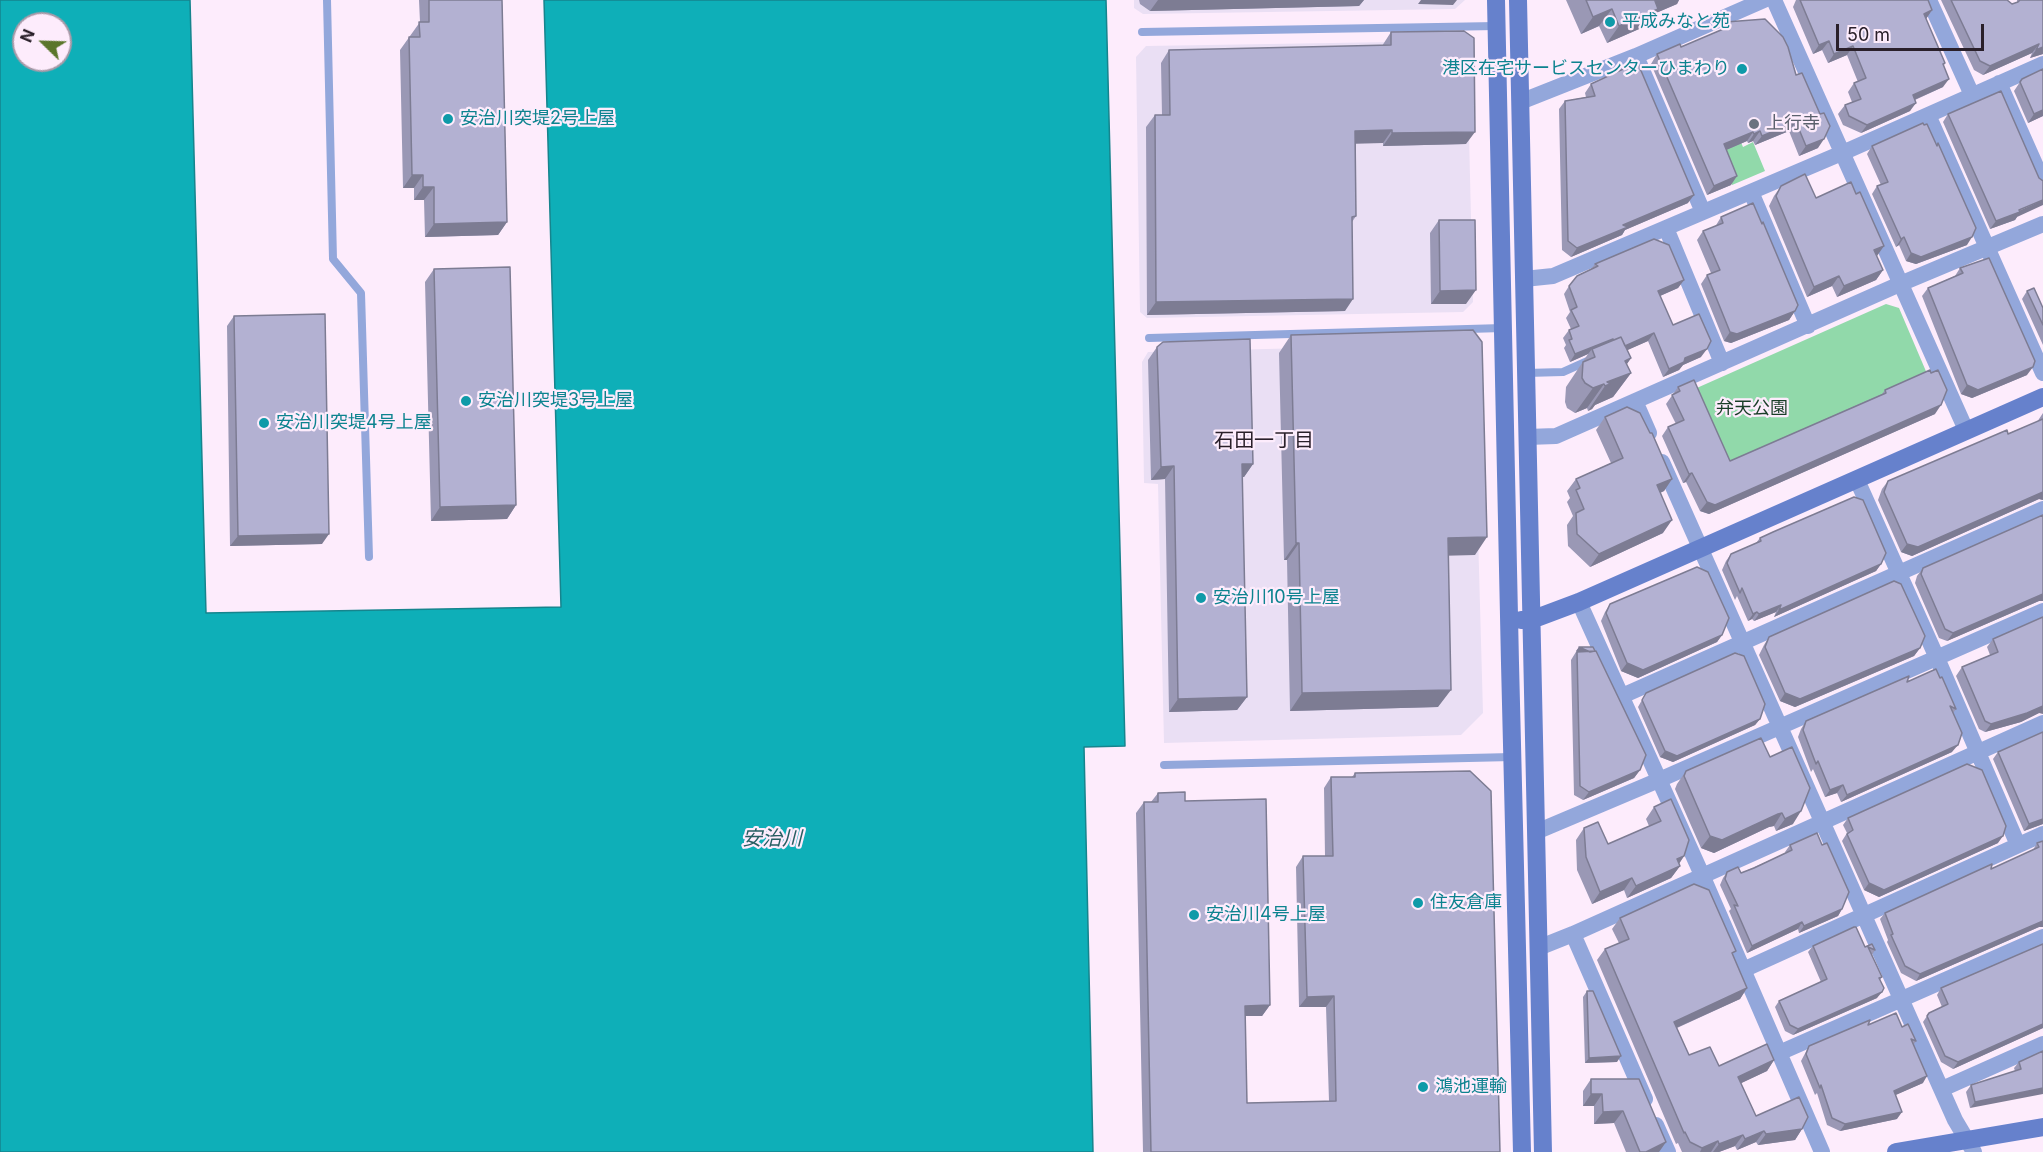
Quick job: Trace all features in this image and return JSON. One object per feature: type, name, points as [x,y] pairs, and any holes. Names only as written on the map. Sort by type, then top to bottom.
[{"type":"street","points":[[1496,0],[1522,1152]]},
{"type":"street","points":[[1518,0],[1543,1152]]},
{"type":"street","points":[[1520,102],[1636,56],[1764,0]]},
{"type":"street","points":[[1774,0],[1966,430]]},
{"type":"street","points":[[1929,0],[1972,95]]},
{"type":"street","points":[[1636,56],[1704,212]]},
{"type":"street","points":[[1524,279],[1553,276],[2043,64]]},
{"type":"street","points":[[1999,83],[2043,182]]},
{"type":"street","points":[[1928,115],[2043,373]]},
{"type":"street","points":[[1750,192],[1808,326]]},
{"type":"street","points":[[1527,437],[1556,436],[1900,284],[2043,224]]},
{"type":"street","points":[[1666,228],[1722,363]]},
{"type":"street","points":[[1509,621],[1532,620],[1579,602],[2043,397]]},
{"type":"street","points":[[1635,401],[1901,1000],[1970,1146]]},
{"type":"street","points":[[1857,480],[2018,845]]},
{"type":"street","points":[[1622,696],[2043,509]]},
{"type":"street","points":[[1579,602],[1702,875],[1822,1152]]},
{"type":"street","points":[[1536,832],[2043,611]]},
{"type":"street","points":[[1538,948],[2043,723]]},
{"type":"street","points":[[1743,970],[2043,834]]},
{"type":"street","points":[[1573,934],[1668,1152]]},
{"type":"street","points":[[1779,1053],[2043,937]]},
{"type":"street","points":[[1942,1089],[2043,1044]]},
{"type":"street","points":[[1896,1152],[1970,1146],[2043,1127]]},
{"type":"lane","points":[[327,0],[333,259],[361,293],[369,557]]},
{"type":"lane","points":[[1142,32],[1497,26]]},
{"type":"lane","points":[[1149,338],[1504,328]]},
{"type":"lane","points":[[1526,373],[1563,372],[1596,357]]},
{"type":"lane","points":[[1164,765],[1512,757]]},
{"type":"shaded area","points":[[1134,0],[1465,0],[1455,9],[1143,14],[1134,8]]},
{"type":"shaded area","points":[[1455,41],[1467,51],[1473,302],[1463,312],[1147,318],[1140,312],[1136,57],[1146,46]]},
{"type":"shaded area","points":[[1463,344],[1473,354],[1483,713],[1461,735],[1164,743],[1158,484],[1144,483],[1142,362],[1148,352]]},
{"type":"green space","points":[[1728,112],[1743,147],[1753,142],[1765,171],[1732,185],[1705,122]]},
{"type":"green space","name":"弁天公園","points":[[1886,304],[1899,308],[1928,376],[1724,468],[1690,391]]},
{"type":"water","name":"安治川","points":[[0,0],[190,0],[206,613],[561,607],[544,0],[1106,0],[1125,746],[1084,747],[1093,1152],[0,1152]]},
{"type":"building","name":"安治川突堤2号上屋","points":[[429,0],[502,0],[507,222],[434,224],[434,187],[423,187],[423,175],[412,175],[409,37],[420,37],[419,22],[429,22]]},
{"type":"building","points":[[1586,0],[1658,0],[1655,1],[1658,9],[1619,26],[1612,9],[1593,17]]},
{"type":"building","points":[[1800,0],[1928,0],[1932,10],[1924,14],[1945,63],[1943,64],[1949,79],[1913,95],[1916,103],[1867,125],[1849,116],[1845,105],[1861,99],[1854,83],[1866,78],[1853,46],[1834,54],[1829,41],[1819,45]]},
{"type":"building","points":[[1951,0],[2007,0],[2012,4],[2020,0],[2043,0],[2043,47],[2036,50],[2039,44],[1990,66],[1980,61]]},
{"type":"building","points":[[1765,19],[1783,37],[1796,75],[1802,73],[1820,114],[1824,113],[1830,126],[1824,139],[1806,146],[1796,122],[1762,136],[1760,131],[1754,134],[1753,132],[1724,144],[1737,176],[1714,186],[1657,54],[1680,44],[1681,47],[1728,27],[1726,22]]},
{"type":"building","points":[[1464,31],[1474,38],[1475,132],[1355,131],[1356,216],[1352,217],[1353,299],[1156,302],[1155,115],[1170,115],[1169,50],[1391,45],[1391,32]]},
{"type":"building","points":[[1634,64],[1639,66],[1694,195],[1623,225],[1628,227],[1577,248],[1568,241],[1565,101],[1595,96],[1591,84]]},
{"type":"building","points":[[2043,69],[2043,110],[2034,114],[2020,82]]},
{"type":"building","points":[[2001,91],[2039,178],[2043,181],[2043,200],[1996,221],[1948,114]]},
{"type":"building","points":[[1923,123],[1927,124],[1937,146],[1938,143],[1976,228],[1972,237],[1921,257],[1911,253],[1904,237],[1901,239],[1877,186],[1888,182],[1872,146]]},
{"type":"building","points":[[1805,174],[1816,198],[1851,182],[1856,194],[1860,192],[1884,246],[1874,250],[1883,270],[1844,286],[1839,276],[1814,287],[1776,196],[1781,186]]},
{"type":"building","points":[[1753,203],[1798,305],[1795,311],[1737,334],[1730,332],[1707,275],[1720,270],[1703,231],[1723,223],[1721,217]]},
{"type":"building","points":[[1439,220],[1475,220],[1476,290],[1440,291]]},
{"type":"building","points":[[1654,239],[1669,245],[1684,280],[1658,291],[1673,325],[1699,314],[1711,341],[1707,349],[1685,358],[1684,362],[1669,369],[1654,333],[1625,346],[1621,337],[1575,354],[1569,340],[1572,339],[1569,330],[1579,326],[1571,310],[1577,307],[1569,286],[1577,276],[1598,266],[1595,264]]},
{"type":"building","points":[[1989,258],[2035,361],[2033,367],[1978,390],[1967,385],[1928,288],[1963,273],[1960,268]]},
{"type":"building","name":"安治川突堤3号上屋","points":[[510,267],[516,505],[440,507],[434,269]]},
{"type":"building","points":[[2034,288],[2043,308],[2043,325],[2027,291]]},
{"type":"building","name":"安治川突堤4号上屋","points":[[325,314],[329,534],[238,536],[234,316]]},
{"type":"building","points":[[1473,330],[1482,342],[1487,537],[1448,538],[1451,690],[1302,693],[1291,335]]},
{"type":"building","points":[[1621,337],[1631,358],[1625,361],[1631,373],[1607,382],[1610,384],[1605,386],[1604,384],[1593,388],[1585,383],[1582,378],[1583,362],[1595,357],[1592,349]]},
{"type":"building","points":[[1250,339],[1253,464],[1242,464],[1247,697],[1178,699],[1174,466],[1161,467],[1157,347],[1163,342]]},
{"type":"building","points":[[1930,370],[1931,373],[1938,370],[1947,390],[1941,405],[1715,505],[1707,502],[1692,473],[1689,474],[1668,427],[1684,420],[1672,395],[1680,391],[1678,387],[1694,380],[1730,461],[1886,393],[1885,390]]},
{"type":"building","points":[[1627,407],[1640,413],[1652,433],[1672,479],[1657,485],[1672,520],[1599,554],[1577,534],[1576,513],[1584,509],[1576,490],[1580,488],[1576,479],[1623,458],[1605,417]]},
{"type":"building","points":[[2043,419],[2043,492],[1918,547],[1907,544],[1884,492],[1888,481],[2007,430],[2008,434]]},
{"type":"building","points":[[1854,497],[1863,500],[1886,553],[1881,564],[1779,610],[1781,605],[1759,614],[1757,612],[1753,614],[1742,588],[1740,593],[1727,563],[1731,554],[1761,541],[1760,538]]},
{"type":"building","points":[[2043,515],[2043,594],[1953,633],[1945,629],[1921,574],[1923,568]]},
{"type":"building","points":[[1697,567],[1708,572],[1729,618],[1722,635],[1643,670],[1627,663],[1606,613],[1610,604]]},
{"type":"building","points":[[1894,581],[1901,584],[1925,636],[1920,648],[1800,699],[1785,693],[1765,647],[1769,637]]},
{"type":"building","points":[[2043,617],[2043,706],[1991,724],[1985,721],[1962,667],[1998,652],[1993,639]]},
{"type":"building","points":[[1579,647],[1593,647],[1595,651],[1590,652]]},
{"type":"building","points":[[1596,651],[1646,755],[1640,770],[1589,792],[1580,786],[1577,652]]},
{"type":"building","points":[[1735,653],[1744,656],[1765,704],[1760,719],[1677,756],[1665,751],[1642,700],[1646,693]]},
{"type":"building","points":[[1936,669],[1956,709],[1950,706],[1962,733],[1958,745],[1847,795],[1843,785],[1830,790],[1818,761],[1816,764],[1803,730],[1806,721],[1909,676],[1907,682]]},
{"type":"building","points":[[2043,732],[2043,819],[2029,824],[1998,752]]},
{"type":"building","points":[[1761,738],[1770,757],[1792,747],[1810,788],[1801,811],[1785,819],[1782,813],[1778,814],[1722,840],[1710,836],[1684,776],[1686,771]]},
{"type":"building","points":[[1967,764],[1982,770],[2006,826],[2003,836],[1884,890],[1869,883],[1847,834],[1853,830],[1848,818]]},
{"type":"building","points":[[1470,771],[1491,791],[1500,1152],[1151,1152],[1144,802],[1158,802],[1158,793],[1185,792],[1185,801],[1266,799],[1270,1005],[1245,1006],[1247,1103],[1336,1101],[1334,996],[1307,997],[1303,856],[1333,856],[1331,777],[1355,777],[1355,773]]},
{"type":"building","points":[[1671,799],[1689,840],[1684,856],[1677,859],[1680,866],[1636,886],[1632,878],[1600,892],[1586,857],[1584,828],[1598,822],[1608,844],[1661,821],[1654,807]]},
{"type":"building","points":[[1817,833],[1822,845],[1827,843],[1849,892],[1842,909],[1804,926],[1802,922],[1752,946],[1734,905],[1738,906],[1725,879],[1727,872],[1738,867],[1741,873],[1754,868],[1792,850],[1790,845]]},
{"type":"building","points":[[2043,841],[2043,921],[1920,974],[1905,966],[1891,935],[1893,934],[1885,913],[1992,864],[1991,869],[2039,847],[2037,843]]},
{"type":"building","points":[[1694,884],[1709,890],[1736,951],[1732,953],[1747,988],[1674,1022],[1689,1055],[1710,1047],[1719,1066],[1767,1044],[1774,1060],[1738,1077],[1756,1116],[1799,1097],[1808,1117],[1802,1129],[1766,1134],[1764,1131],[1745,1139],[1743,1135],[1719,1144],[1718,1141],[1702,1148],[1690,1142],[1684,1133],[1605,949],[1629,939],[1620,918]]},
{"type":"building","points":[[1854,927],[1865,947],[1872,944],[1875,950],[1868,947],[1882,977],[1879,978],[1884,988],[1882,992],[1798,1029],[1790,1025],[1779,1001],[1827,979],[1813,946]]},
{"type":"building","points":[[2043,944],[2043,1024],[1958,1062],[1945,1056],[1927,1016],[1948,1004],[1941,988]]},
{"type":"building","points":[[1587,991],[1593,991],[1621,1056],[1589,1058]]},
{"type":"building","points":[[1896,1013],[1902,1027],[1908,1024],[1916,1041],[1911,1039],[1927,1076],[1894,1091],[1902,1112],[1845,1124],[1832,1118],[1821,1085],[1820,1088],[1806,1054],[1809,1046],[1870,1020],[1868,1025]]},
{"type":"building","points":[[2043,1051],[2043,1088],[1975,1102],[1971,1085],[2021,1069],[2019,1062]]},
{"type":"building","points":[[1591,1079],[1639,1079],[1666,1142],[1646,1152],[1640,1152],[1623,1111],[1603,1112],[1602,1094],[1591,1094]]},
{"type":"place","name":"平成みなと苑","points":[[1610,22]]},
{"type":"place","name":"港区在宅サービスセンターひまわり","points":[[1742,69]]},
{"type":"place","name":"安治川突堤2号上屋","points":[[448,119]]},
{"type":"place","name":"上行寺","points":[[1754,124]]},
{"type":"place","name":"安治川突堤3号上屋","points":[[466,401]]},
{"type":"place","name":"安治川突堤4号上屋","points":[[264,423]]},
{"type":"place","name":"安治川10号上屋","points":[[1201,598]]},
{"type":"place","name":"住友倉庫","points":[[1418,903]]},
{"type":"place","name":"安治川4号上屋","points":[[1194,915]]},
{"type":"place","name":"鴻池運輸","points":[[1423,1087]]},
{"type":"district","name":"石田一丁目","points":[[1264,441]]}]
